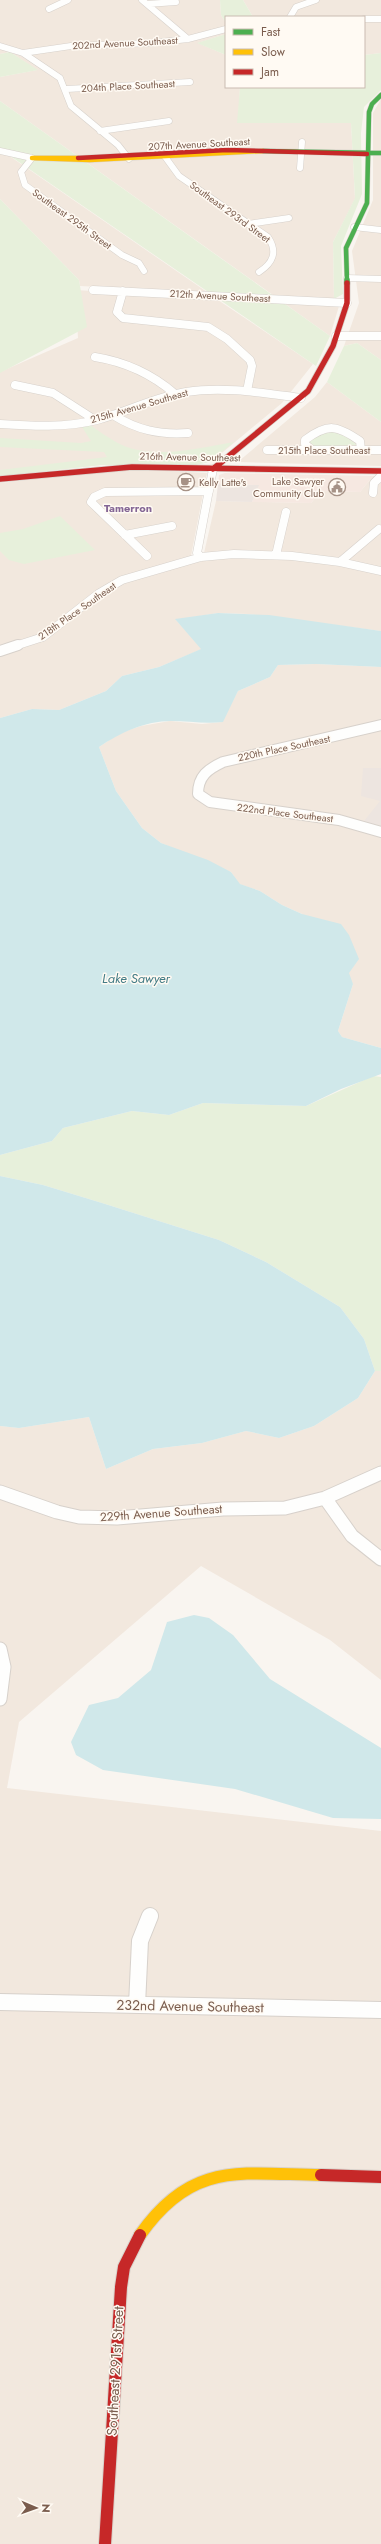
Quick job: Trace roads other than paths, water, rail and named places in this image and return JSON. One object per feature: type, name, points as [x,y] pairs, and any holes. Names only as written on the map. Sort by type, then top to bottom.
[{"type":"street","points":[[49,9],[68,0]]},
{"type":"street","points":[[142,0],[188,39]]},
{"type":"street","points":[[291,16],[296,7],[316,0]]},
{"type":"street","points":[[147,4],[176,2]]},
{"type":"street","name":"202nd Avenue Southeast","points":[[23,53],[71,46],[151,43],[188,39],[225,29]]},
{"type":"street","points":[[0,46],[23,53],[60,78],[67,89],[71,106],[100,132],[118,145],[129,158]]},
{"type":"street","name":"204th Place Southeast","points":[[67,89],[190,82]]},
{"type":"street","points":[[201,557],[197,553],[213,469],[301,398],[321,372],[336,334],[347,303],[346,248],[354,227],[367,203],[369,112],[372,104],[381,95]]},
{"type":"street","points":[[100,132],[169,121]]},
{"type":"street","points":[[300,168],[301,148]]},
{"type":"street","name":"207th Avenue Southeast","points":[[0,150],[32,158],[129,158],[227,150],[301,148],[368,154],[381,153]]},
{"type":"street","name":"Southeast 293rd Street","points":[[164,156],[179,176],[268,237],[273,244],[274,258],[270,264],[259,272]]},
{"type":"street","name":"Southeast 295th Street","points":[[32,158],[21,172],[25,185],[122,255],[139,263],[144,271]]},
{"type":"street","points":[[248,224],[289,218]]},
{"type":"street","points":[[354,227],[381,230]]},
{"type":"street","points":[[347,278],[381,278]]},
{"type":"street","name":"212th Avenue Southeast","points":[[93,290],[347,303]]},
{"type":"street","points":[[123,291],[117,312],[123,318],[202,325],[227,339],[250,360],[252,366],[247,391]]},
{"type":"street","points":[[336,334],[381,333]]},
{"type":"street","points":[[336,334],[381,336]]},
{"type":"street","points":[[95,357],[110,358],[133,367],[164,383],[175,394]]},
{"type":"street","points":[[15,385],[62,397],[95,420]]},
{"type":"street","name":"215th Avenue Southeast","points":[[0,424],[49,425],[95,420],[175,394],[220,389],[301,398]]},
{"type":"street","points":[[113,415],[123,422],[151,433],[167,435],[188,433]]},
{"type":"street","points":[[312,449],[305,444],[305,440],[322,427],[333,426],[344,429],[360,440],[361,450]]},
{"type":"street","name":"215th Place Southeast","points":[[267,450],[381,450]]},
{"type":"street","points":[[230,454],[230,462],[246,470]]},
{"type":"street","name":"216th Avenue Southeast","points":[[0,479],[114,468],[381,471]]},
{"type":"street","points":[[373,493],[374,483],[381,476]]},
{"type":"street","points":[[147,556],[92,502],[93,498],[105,492],[209,492]]},
{"type":"street","points":[[276,555],[286,512]]},
{"type":"street","points":[[125,535],[159,527],[172,526]]},
{"type":"street","points":[[340,562],[379,528]]},
{"type":"street","name":"218th Place Southeast","points":[[0,650],[42,638],[98,594],[122,580],[201,557],[276,555],[340,562],[381,571]]},
{"type":"street","name":"220th Place Southeast","points":[[197,786],[203,773],[223,762],[381,725]]},
{"type":"street","name":"222nd Place Southeast","points":[[197,786],[198,794],[210,802],[339,820],[381,832]]},
{"type":"street","name":"229th Avenue Southeast","points":[[0,1492],[58,1512],[79,1517],[117,1518],[223,1509],[285,1508],[325,1498],[381,1473]]},
{"type":"street","points":[[325,1498],[352,1536],[381,1559]]},
{"type":"street","points":[[0,1650],[4,1667],[0,1699]]},
{"type":"street","points":[[137,2005],[140,1941],[150,1916]]},
{"type":"street","name":"232nd Avenue Southeast","points":[[0,2002],[381,2010]]},
{"type":"street","name":"Southeast 291st Street","points":[[105,2544],[119,2304],[123,2269],[139,2236],[160,2209],[186,2189],[234,2173],[381,2177]]},
{"type":"water","name":"Lake Sawyer","points":[[218,613],[269,615],[381,631],[381,667],[316,664],[278,665],[270,677],[238,691],[223,722],[203,723],[171,721],[152,723],[115,737],[99,747],[116,791],[142,828],[161,843],[208,860],[231,872],[240,884],[260,891],[282,905],[302,914],[341,924],[349,935],[359,959],[349,973],[353,984],[338,1031],[342,1037],[381,1048],[381,1074],[341,1089],[306,1106],[203,1103],[169,1115],[132,1111],[63,1128],[52,1141],[0,1155],[0,718],[32,709],[59,710],[106,691],[122,676],[159,667],[201,649],[175,619]]},
{"type":"water","points":[[0,1176],[43,1185],[219,1240],[266,1262],[340,1307],[364,1339],[375,1371],[358,1398],[314,1426],[279,1438],[246,1431],[202,1443],[153,1449],[106,1469],[89,1417],[19,1428],[0,1426]]},
{"type":"water","points":[[194,1615],[209,1618],[233,1635],[270,1679],[381,1748],[381,1819],[333,1818],[235,1789],[103,1770],[76,1755],[71,1742],[89,1705],[118,1698],[151,1670],[167,1622]]},
{"type":"place","name":"Kelly Latte's","points":[[186,482]]},
{"type":"place","name":"Lake Sawyer Community Club","points":[[337,487]]},
{"type":"district","name":"Tamerron","points":[[128,508]]}]
